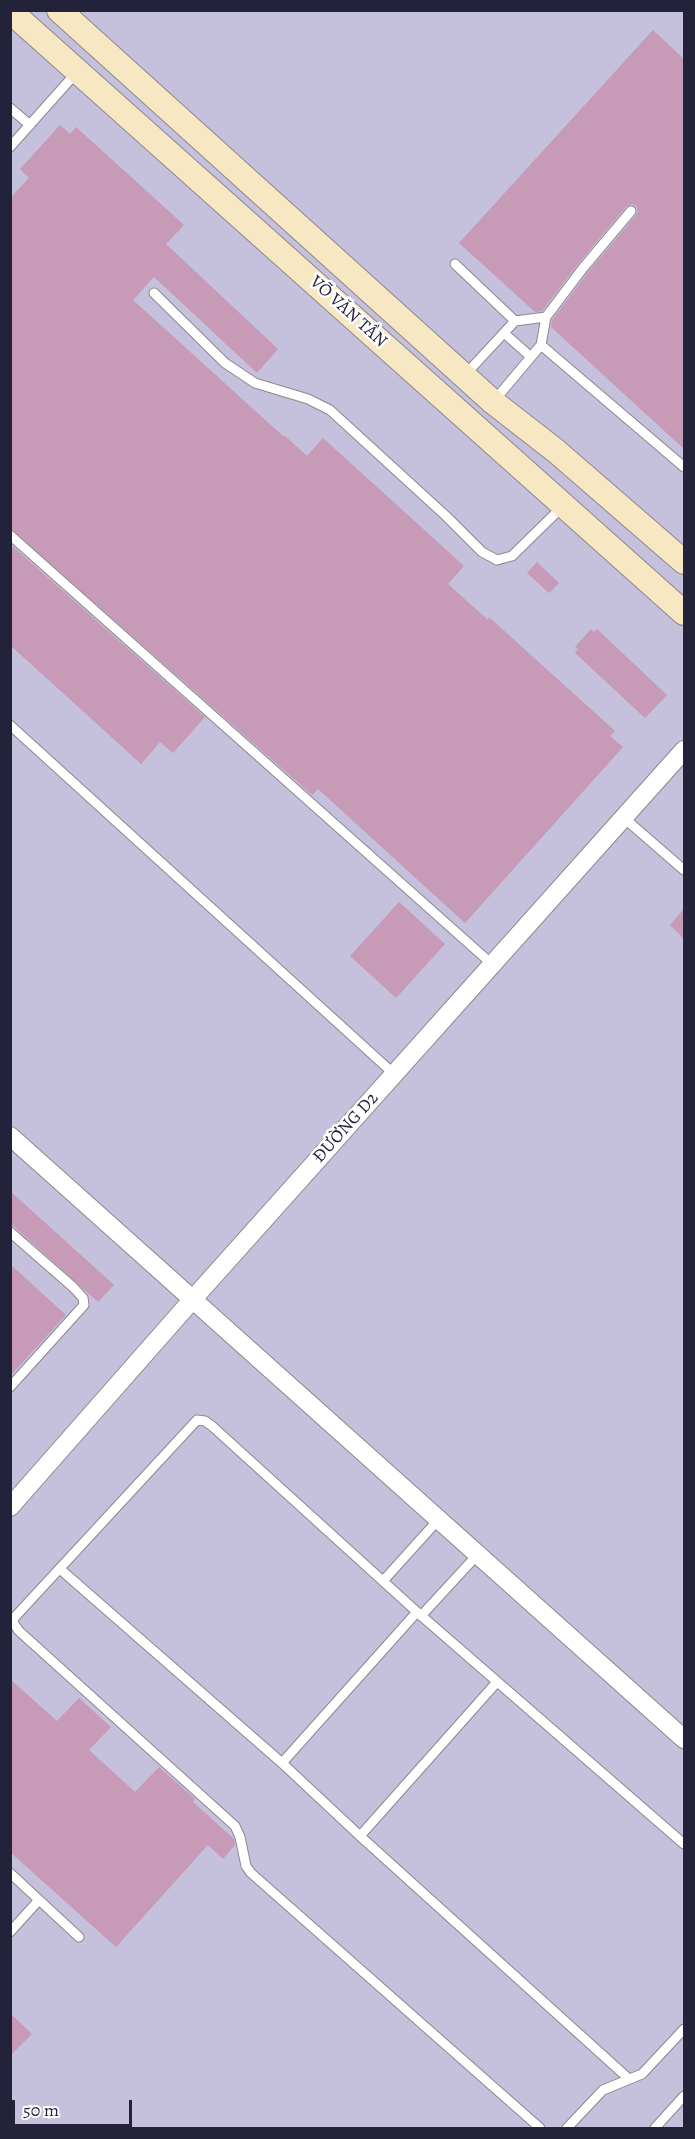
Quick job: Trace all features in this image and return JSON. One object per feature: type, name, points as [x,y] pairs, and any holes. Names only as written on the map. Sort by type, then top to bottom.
[{"type":"street","name":"VÕ VĂN TẦN","points":[[59,10],[493,402],[556,451],[684,562]]},
{"type":"street","name":"VÕ VĂN TẦN","points":[[10,11],[684,613]]},
{"type":"street","name":"ĐƯỜNG D2","points":[[10,1507],[684,750]]},
{"type":"street","points":[[10,1136],[684,1739]]},
{"type":"lane","points":[[10,147],[78,71]]},
{"type":"lane","points":[[10,108],[30,125]]},
{"type":"lane","points":[[493,402],[541,345],[546,317],[631,211]]},
{"type":"lane","points":[[454,264],[515,321]]},
{"type":"lane","points":[[154,293],[225,363],[255,383],[308,399],[330,410],[482,552],[497,560],[512,556],[563,505]]},
{"type":"lane","points":[[464,376],[515,321],[546,317]]},
{"type":"lane","points":[[504,333],[531,357]]},
{"type":"lane","points":[[541,345],[684,467]]},
{"type":"lane","points":[[10,534],[493,965]]},
{"type":"lane","points":[[10,725],[394,1074]]},
{"type":"lane","points":[[624,818],[684,870]]},
{"type":"lane","points":[[10,1232],[73,1287],[83,1298],[84,1305],[10,1386]]},
{"type":"lane","points":[[540,2128],[251,1873],[246,1866],[238,1830],[235,1826],[19,1631],[13,1619],[197,1420],[205,1421],[419,1614],[684,1844]]},
{"type":"lane","points":[[382,1581],[439,1519]]},
{"type":"lane","points":[[282,1763],[419,1614],[478,1554]]},
{"type":"lane","points":[[60,1569],[282,1763],[629,2079]]},
{"type":"lane","points":[[360,1836],[497,1682]]},
{"type":"lane","points":[[10,1873],[79,1937]]},
{"type":"lane","points":[[10,1932],[39,1900]]},
{"type":"lane","points":[[567,2128],[603,2090],[642,2074],[684,2029]]},
{"type":"lane","points":[[655,2128],[684,2096]]},
{"type":"shaded area","points":[[11,11],[684,11],[684,2128],[11,2128]]},
{"type":"building","points":[[653,30],[684,59],[684,449],[551,327],[552,320],[588,272],[636,215],[638,212],[636,206],[632,204],[626,207],[542,311],[535,312],[459,243]]},
{"type":"building","points":[[60,125],[70,134],[76,127],[184,225],[166,244],[278,349],[257,373],[154,277],[133,300],[307,456],[323,438],[464,566],[448,584],[488,620],[489,617],[615,731],[610,736],[623,747],[465,923],[318,789],[312,795],[10,528],[10,198],[29,178],[20,169]]},
{"type":"building","points":[[10,544],[205,717],[173,753],[160,742],[141,764],[10,645]]},
{"type":"building","points":[[537,562],[559,583],[549,593],[527,573]]},
{"type":"building","points":[[591,629],[594,632],[597,629],[667,695],[645,718],[575,653],[578,649],[575,647]]},
{"type":"building","points":[[399,902],[445,944],[396,998],[350,956]]},
{"type":"building","points":[[684,909],[684,939],[670,925]]},
{"type":"building","points":[[10,1191],[114,1285],[98,1302],[10,1223]]},
{"type":"building","points":[[10,1264],[66,1315],[10,1376]]},
{"type":"building","points":[[10,1679],[57,1721],[79,1698],[111,1727],[89,1750],[135,1792],[159,1767],[195,1799],[193,1802],[234,1839],[235,1845],[223,1859],[208,1845],[116,1947],[10,1852]]},
{"type":"building","points":[[10,2013],[32,2034],[10,2056]]}]
